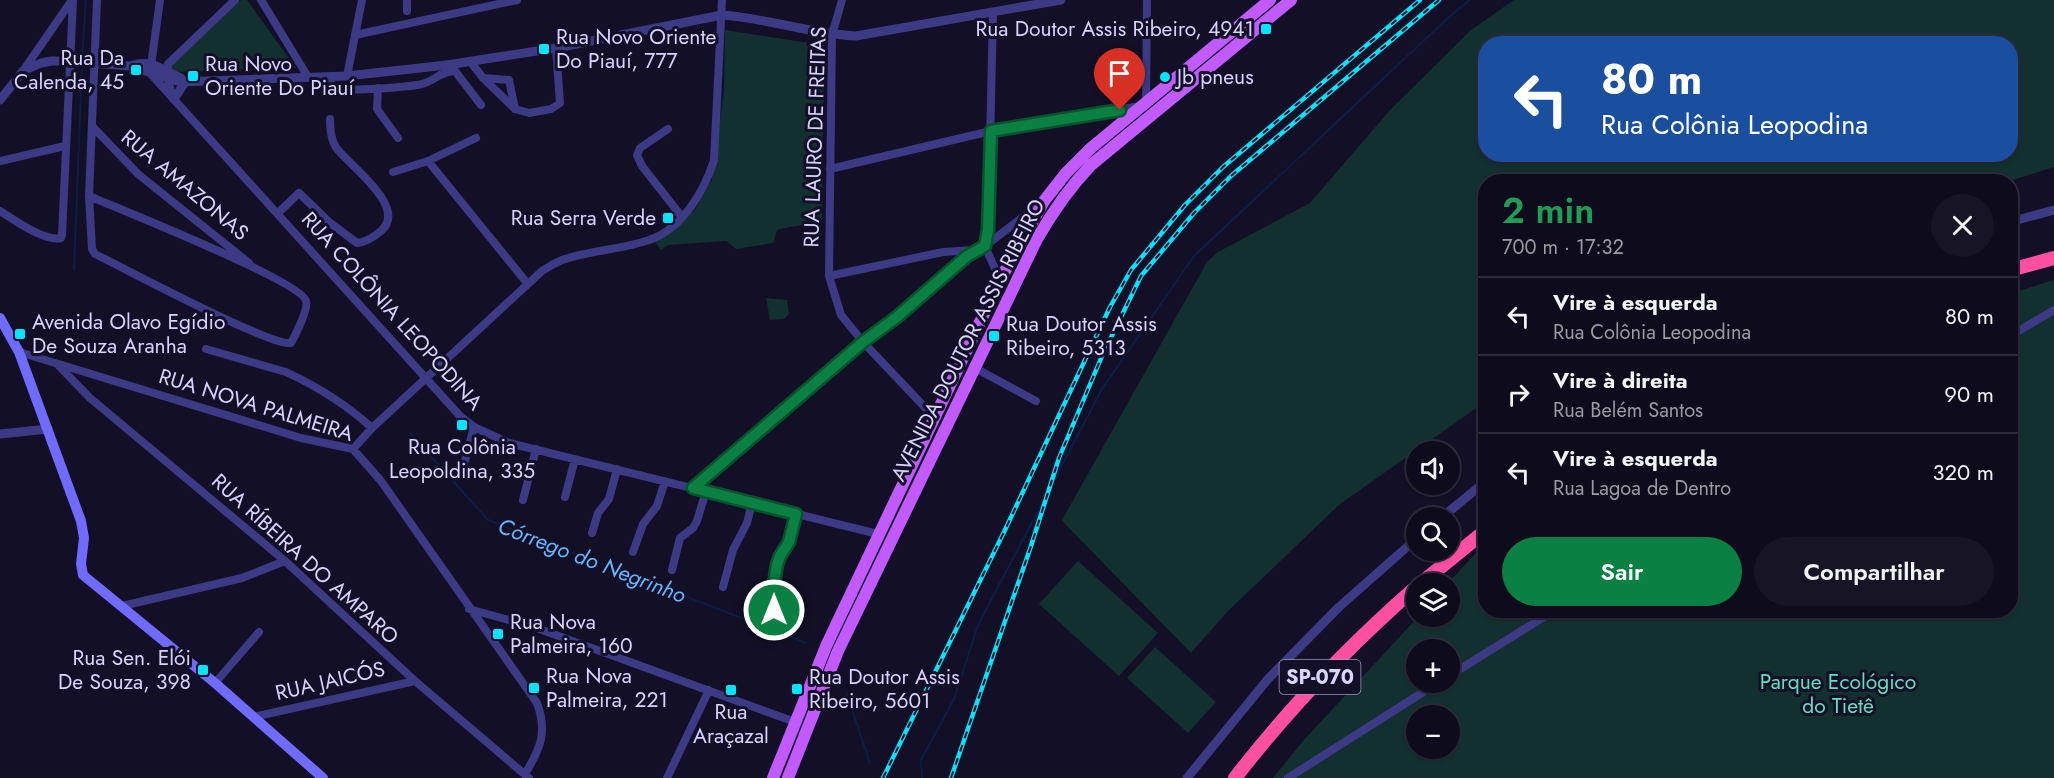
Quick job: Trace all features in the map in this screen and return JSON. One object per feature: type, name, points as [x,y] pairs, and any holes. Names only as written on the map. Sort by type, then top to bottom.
[{"type":"highway","points":[[2018,268],[2054,258]]},
{"type":"highway","points":[[1433,573],[1478,537]]},
{"type":"highway","name":"SP-070","points":[[1235,778],[1313,685],[1365,632],[1406,596]]},
{"type":"main road","name":"AVENIDA DOUTOR ASSIS RIBEIRO","points":[[772,778],[827,644],[878,534],[1000,280],[1044,201],[1066,173],[1091,148],[1270,0]]},
{"type":"main road","name":"AVENIDA DOUTOR ASSIS RIBEIRO","points":[[788,778],[838,651],[1054,208],[1091,165],[1291,0]]},
{"type":"main road","points":[[0,318],[19,352],[81,521],[84,538],[81,564],[83,575],[214,683],[323,778]]},
{"type":"street","points":[[0,211],[31,230],[51,238],[61,238],[71,61],[72,0]]},
{"type":"street","points":[[0,99],[23,71],[72,0]]},
{"type":"street","points":[[89,196],[258,269],[298,291],[305,298],[307,306],[291,343],[282,344],[236,324],[95,254],[90,244],[89,196],[92,126],[91,62],[97,0]]},
{"type":"street","points":[[150,68],[160,0]]},
{"type":"street","points":[[167,75],[171,60],[235,0]]},
{"type":"street","points":[[261,0],[308,77]]},
{"type":"street","points":[[347,76],[362,0]]},
{"type":"street","points":[[407,11],[408,0]]},
{"type":"street","points":[[355,35],[481,4],[516,0]]},
{"type":"street","points":[[353,449],[426,377],[542,271],[562,260],[651,240],[682,217],[697,199],[708,181],[714,160],[722,0]]},
{"type":"street","name":"RUA LAURO DE FREITAS","points":[[842,0],[832,35],[829,276],[841,315],[863,342],[934,417]]},
{"type":"street","points":[[23,71],[41,63],[71,61],[150,68],[189,81],[347,76],[556,48],[722,15],[832,35],[856,36],[1061,0]]},
{"type":"street","points":[[830,169],[991,131],[1144,105],[1147,0]]},
{"type":"street","points":[[993,13],[988,230],[985,246],[1000,280]]},
{"type":"street","points":[[470,61],[483,78],[515,109],[529,113],[551,109],[560,104],[556,48]]},
{"type":"street","name":"RUA COLÔNIA LEOPODINA","points":[[150,68],[173,98],[460,416],[474,427],[509,443],[878,534]]},
{"type":"street","points":[[328,77],[333,87],[338,89],[378,88],[424,84],[446,72],[455,71],[481,105]]},
{"type":"street","name":"RUA COLÔNIA LEOPODINA","points":[[167,75],[173,98]]},
{"type":"street","points":[[483,78],[509,80],[515,109]]},
{"type":"street","points":[[173,98],[189,81]]},
{"type":"street","points":[[378,88],[377,109],[398,138]]},
{"type":"street","points":[[278,213],[299,194],[329,222],[357,243],[366,242],[389,222],[390,214],[371,182],[337,150],[333,141],[330,119]]},
{"type":"street","name":"RUA AMAZONAS","points":[[92,126],[138,174],[258,269]]},
{"type":"street","points":[[668,129],[640,148],[637,155],[642,166],[682,217]]},
{"type":"street","points":[[393,172],[428,161],[476,138]]},
{"type":"street","points":[[0,161],[65,146]]},
{"type":"street","points":[[428,161],[527,283]]},
{"type":"street","points":[[693,488],[863,342],[897,317],[977,250],[1044,201]]},
{"type":"street","points":[[2018,220],[2054,210]]},
{"type":"street","points":[[829,276],[943,252],[977,250]]},
{"type":"street","points":[[2018,331],[2054,310]]},
{"type":"street","points":[[206,349],[286,372],[360,418],[372,428]]},
{"type":"street","name":"RUA NOVA PALMEIRA","points":[[19,352],[58,366],[301,438],[353,449],[381,481],[469,609],[527,688],[541,713],[543,731],[541,743],[527,776]]},
{"type":"street","name":"RUA RÍBEIRA DO AMPARO","points":[[58,366],[90,398],[285,561],[415,681],[527,776]]},
{"type":"street","points":[[975,368],[1036,401]]},
{"type":"street","points":[[463,468],[474,427]]},
{"type":"street","points":[[0,434],[48,429]]},
{"type":"street","points":[[522,501],[536,449]]},
{"type":"street","points":[[565,497],[574,459]]},
{"type":"street","points":[[592,533],[598,513],[609,498],[617,469]]},
{"type":"street","points":[[633,552],[643,524],[657,506],[665,481]]},
{"type":"street","points":[[1454,507],[1478,488]]},
{"type":"street","points":[[672,570],[680,538],[693,528],[697,521],[706,492]]},
{"type":"street","points":[[723,587],[733,550],[747,523],[752,503]]},
{"type":"street","points":[[774,610],[777,595],[774,583],[777,565],[789,542],[796,514]]},
{"type":"street","points":[[1187,778],[1268,679],[1339,607],[1406,548]]},
{"type":"street","points":[[122,606],[242,578],[285,561]]},
{"type":"street","points":[[469,609],[525,624],[795,722]]},
{"type":"street","points":[[1460,669],[1542,618]]},
{"type":"street","points":[[214,683],[259,632]]},
{"type":"street","name":"RUA JAICÓS","points":[[253,717],[415,681]]},
{"type":"street","points":[[667,778],[709,690]]},
{"type":"street","points":[[1288,778],[1422,693]]},
{"type":"green space","points":[[241,0],[247,0],[296,68],[175,72],[172,65]]},
{"type":"green space","points":[[1514,0],[2054,0],[2054,167],[2018,178],[2018,174],[1478,174],[1478,407],[1430,441],[1406,441],[1406,458],[1340,504],[1227,612],[1191,653],[1062,520],[1207,262],[1218,252],[1310,203],[1390,110],[1471,30]]},
{"type":"green space","points":[[725,30],[816,44],[820,47],[824,56],[822,220],[777,230],[773,243],[736,249],[726,241],[668,245],[661,250],[655,242],[695,210],[712,179],[724,91]]},
{"type":"green space","name":"Parque Ecológico do Tietê","points":[[2054,280],[2054,778],[1273,778],[1303,741],[1409,627],[1460,627],[1460,573],[1457,573],[1478,552],[1478,618],[2018,618],[2018,291]]},
{"type":"green space","points":[[766,298],[787,300],[789,314],[784,319],[770,320]]},
{"type":"green space","points":[[1078,561],[1158,633],[1119,676],[1039,604]]},
{"type":"green space","points":[[1155,647],[1216,702],[1188,733],[1127,678]]},
{"type":"waterway","points":[[82,60],[86,0]]},
{"type":"waterway","points":[[922,778],[921,760],[954,699],[978,625],[1102,389],[1194,256],[1450,16],[1470,0]]},
{"type":"waterway","points":[[74,270],[82,66]]},
{"type":"waterway","name":"Córrego do Negrinho","points":[[410,433],[488,520],[806,643]]},
{"type":"waterway","name":"Córrego do Negrinho","points":[[847,694],[870,763]]},
{"type":"railway","points":[[883,778],[1005,530],[1110,307],[1131,270],[1185,205],[1223,167],[1420,0]]},
{"type":"railway","points":[[951,778],[1059,458],[1102,356],[1141,276],[1194,213],[1231,176],[1439,0]]},
{"type":"place","name":"Rua Doutor Assis Ribeiro, 4941","points":[[1266,29]]},
{"type":"place","name":"Rua Novo Oriente Do Piauí, 777","points":[[544,49]]},
{"type":"place","name":"Rua Da Calenda, 45","points":[[136,70]]},
{"type":"place","name":"Rua Novo Oriente Do Piauí","points":[[193,76]]},
{"type":"place","name":"Jb pneus","points":[[1165,77]]},
{"type":"place","name":"Rua Serra Verde","points":[[668,218]]},
{"type":"place","name":"Avenida Olavo Egídio De Souza Aranha","points":[[20,334]]},
{"type":"place","name":"Rua Doutor Assis Ribeiro, 5313","points":[[994,336]]},
{"type":"place","name":"Rua Colônia Leopoldina, 335","points":[[462,425]]},
{"type":"place","name":"Rua Nova Palmeira, 160","points":[[498,634]]},
{"type":"place","name":"Rua Sen. Elói De Souza, 398","points":[[203,670]]},
{"type":"place","name":"Rua Nova Palmeira, 221","points":[[534,688]]},
{"type":"place","name":"Rua Doutor Assis Ribeiro, 5601","points":[[797,689]]},
{"type":"place","name":"Rua Araçazal","points":[[731,690]]},
{"type":"route","points":[[774,610],[777,595],[774,583],[777,565],[789,542],[796,514],[693,488],[863,342],[897,317],[967,256],[985,246],[988,230],[987,193],[991,131],[1120,110]]}]
